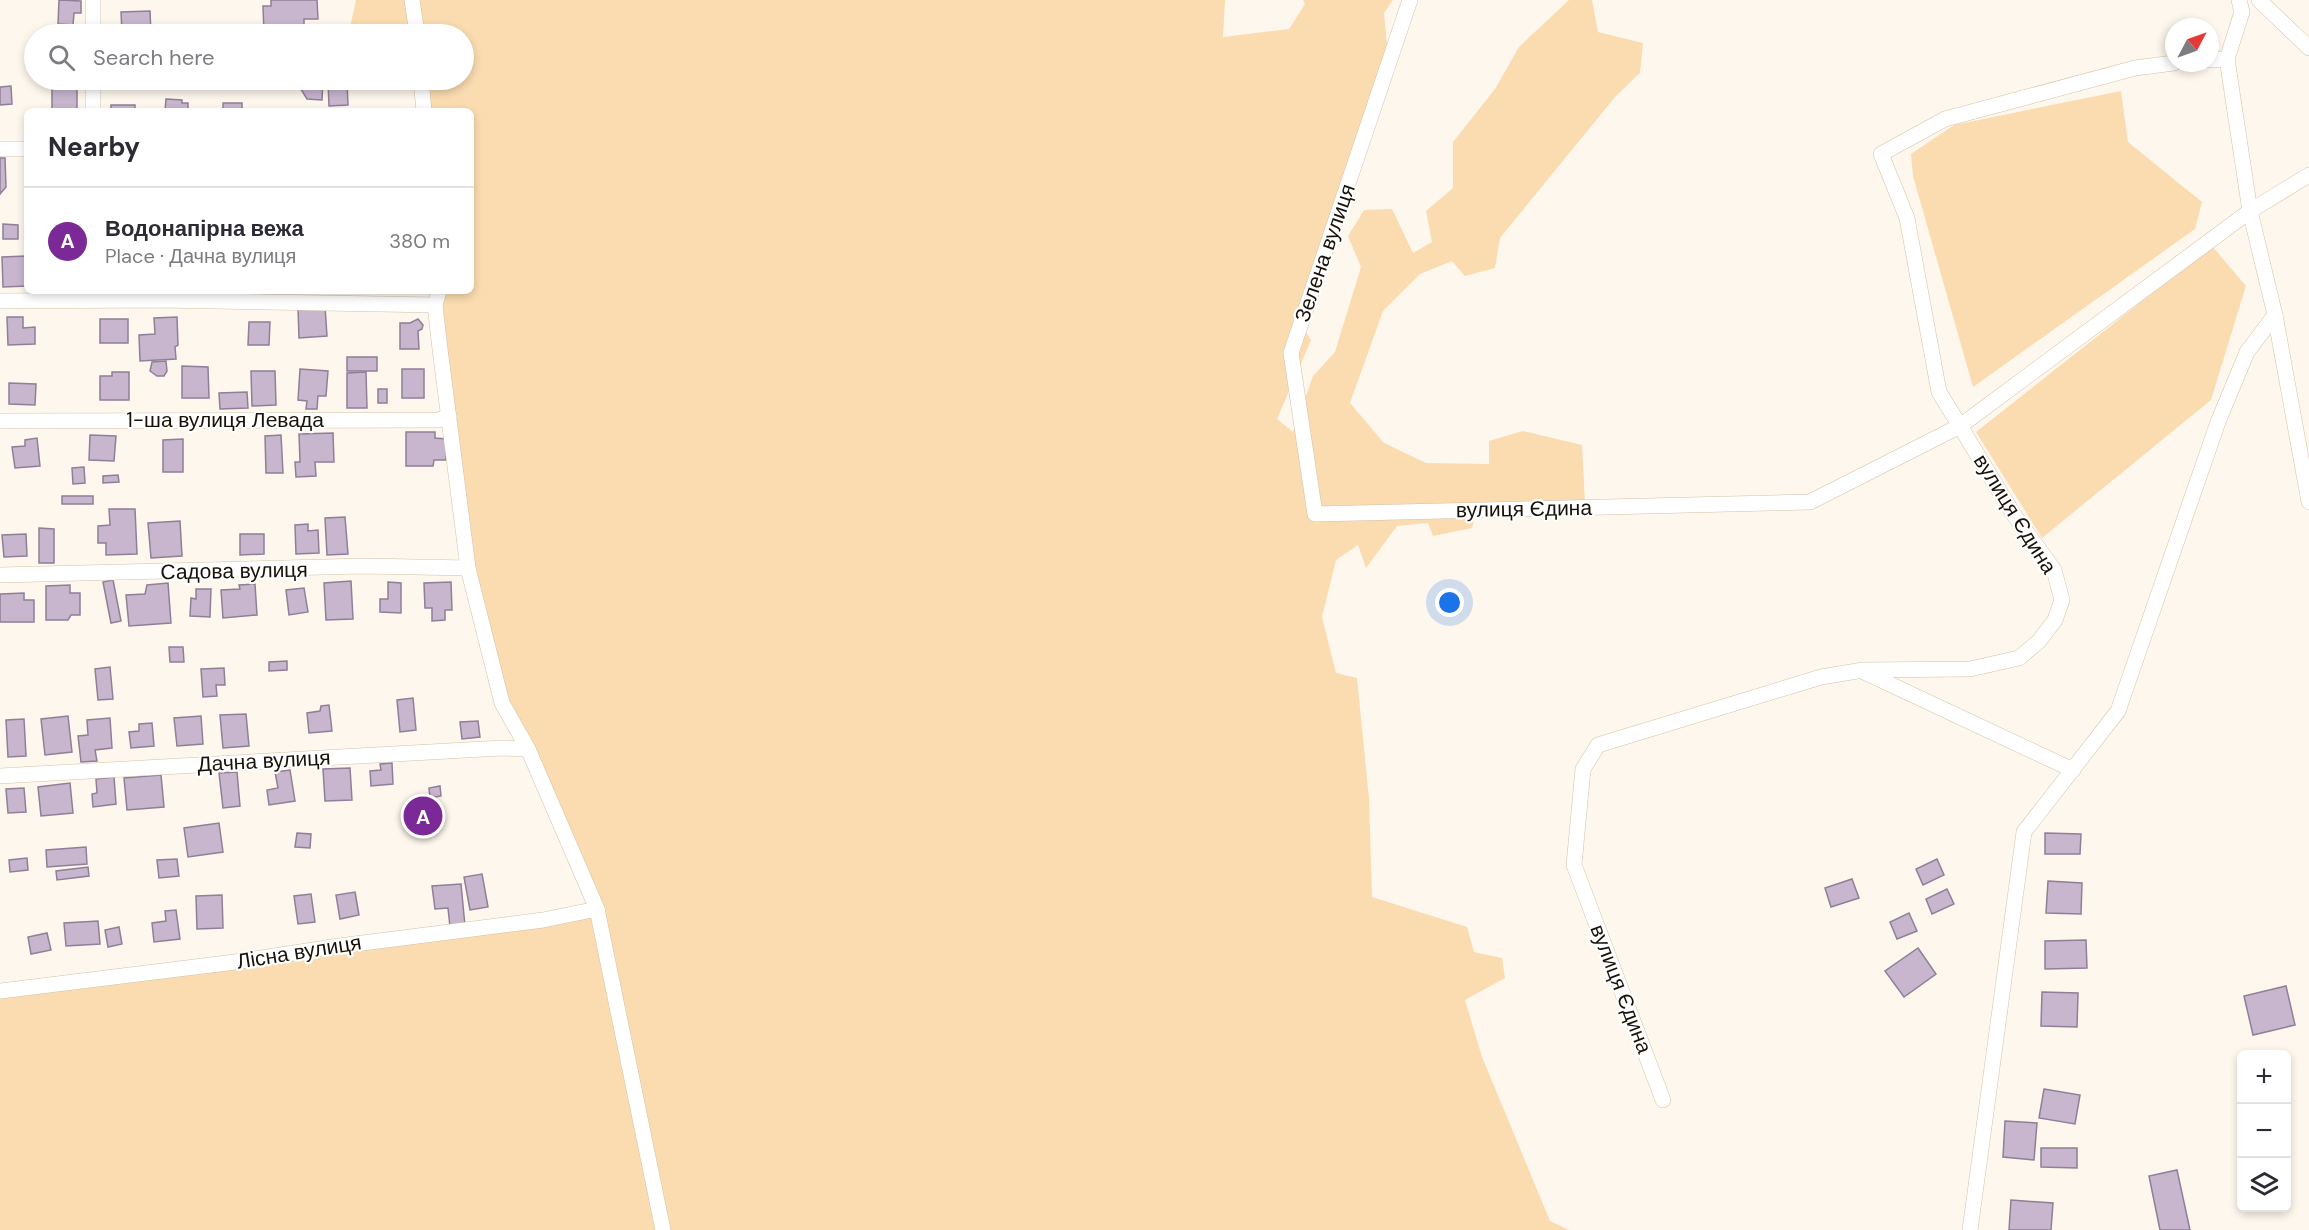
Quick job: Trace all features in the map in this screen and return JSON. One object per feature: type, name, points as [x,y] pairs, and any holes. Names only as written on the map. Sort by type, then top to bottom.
[{"type":"street","points":[[93,0],[93,24]]},
{"type":"street","points":[[412,0],[416,24]]},
{"type":"street","name":"Зелена вулиця","points":[[1315,514],[1291,352],[1410,0]]},
{"type":"street","points":[[2239,0],[2242,12],[2227,59],[2250,211],[2275,315],[2309,502]]},
{"type":"street","points":[[2259,0],[2309,48]]},
{"type":"street","points":[[2219,59],[2227,59]]},
{"type":"street","points":[[2165,64],[2135,68],[1945,119],[1881,154],[1907,218],[1939,392],[1960,426],[2250,211],[2309,175]]},
{"type":"street","points":[[93,90],[93,108]]},
{"type":"street","points":[[422,90],[424,108]]},
{"type":"street","points":[[0,149],[24,149]]},
{"type":"street","points":[[0,301],[437,298],[468,568],[502,703],[528,749],[597,909],[663,1230]]},
{"type":"street","points":[[1970,1230],[2024,832],[2118,711],[2218,422],[2247,352],[2275,315]]},
{"type":"street","name":"1-ша вулиця Левада","points":[[0,420],[439,420],[449,416]]},
{"type":"street","name":"вулиця Єдина","points":[[1315,514],[1810,502],[1960,426],[2012,512],[2054,570],[2062,600],[2055,621],[2039,641],[2019,658],[1970,669],[1861,670],[1821,677],[1598,745],[1582,769],[1574,865],[1663,1100]]},
{"type":"street","name":"Садова вулиця","points":[[0,575],[364,566],[468,568]]},
{"type":"street","points":[[1861,670],[2073,770]]},
{"type":"street","name":"Дачна вулиця","points":[[0,776],[490,748],[528,749]]},
{"type":"street","name":"Лісна вулиця","points":[[0,991],[543,920],[597,909]]},
{"type":"shaded area","points":[[356,0],[1225,0],[1223,37],[1289,29],[1305,4],[1303,0],[1393,0],[1384,13],[1389,67],[1304,329],[1311,340],[1277,419],[1293,432],[1313,376],[1335,352],[1361,267],[1348,236],[1364,210],[1392,209],[1413,253],[1432,242],[1426,211],[1453,188],[1453,142],[1495,89],[1519,47],[1569,0],[1592,0],[1598,32],[1643,43],[1640,73],[1615,97],[1500,238],[1495,268],[1465,276],[1452,261],[1420,274],[1383,311],[1350,403],[1384,443],[1426,463],[1489,464],[1489,441],[1523,431],[1582,445],[1585,502],[1478,503],[1472,528],[1433,536],[1428,523],[1397,526],[1366,568],[1358,545],[1336,560],[1322,617],[1336,673],[1357,678],[1369,799],[1372,897],[1467,927],[1474,952],[1502,958],[1505,978],[1465,1000],[1482,1057],[1550,1221],[1569,1230],[0,1230],[0,991],[597,909],[502,703],[468,568],[439,294],[474,294],[474,108],[424,108],[422,90],[474,90],[474,24],[351,24]]},
{"type":"shaded area","points":[[2121,91],[2128,142],[2202,202],[2195,229],[1973,387],[1913,176],[1911,154],[1954,125]]},
{"type":"shaded area","points":[[2212,246],[2246,286],[2211,400],[2042,538],[1976,432]]},
{"type":"building","points":[[59,0],[81,1],[81,13],[74,13],[73,24],[58,24]]},
{"type":"building","points":[[271,0],[317,0],[318,19],[304,19],[304,24],[264,24],[263,6],[271,6]]},
{"type":"building","points":[[150,11],[151,24],[122,24],[121,12]]},
{"type":"building","points":[[11,86],[12,104],[0,105],[0,87]]},
{"type":"building","points":[[52,90],[77,90],[77,108],[52,108]]},
{"type":"building","points":[[301,90],[322,90],[322,100],[307,99]]},
{"type":"building","points":[[328,90],[347,90],[348,105],[329,106]]},
{"type":"building","points":[[166,99],[182,100],[182,103],[188,103],[188,108],[165,108]]},
{"type":"building","points":[[223,103],[242,103],[242,108],[223,108]]},
{"type":"building","points":[[111,105],[135,105],[135,108],[111,108]]},
{"type":"building","points":[[0,158],[5,158],[6,187],[0,194]]},
{"type":"building","points":[[3,224],[18,225],[18,239],[3,239]]},
{"type":"building","points":[[24,256],[24,286],[3,287],[2,257]]},
{"type":"building","points":[[325,306],[327,336],[299,338],[298,308]]},
{"type":"building","points":[[7,317],[23,317],[23,328],[35,327],[35,344],[8,345]]},
{"type":"building","points":[[177,317],[176,359],[140,361],[139,335],[155,334],[154,318]]},
{"type":"building","points":[[100,319],[128,319],[128,343],[100,343]]},
{"type":"building","points":[[418,319],[423,325],[418,331],[419,349],[400,349],[400,323],[410,323]]},
{"type":"building","points":[[249,322],[270,322],[269,345],[248,345]]},
{"type":"building","points":[[347,357],[377,357],[377,371],[347,371]]},
{"type":"building","points":[[166,361],[167,371],[164,376],[157,376],[150,371],[152,362]]},
{"type":"building","points":[[182,366],[208,367],[209,398],[182,398]]},
{"type":"building","points":[[300,369],[328,371],[326,396],[318,396],[317,409],[306,409],[307,401],[298,400]]},
{"type":"building","points":[[402,369],[424,369],[424,398],[402,398]]},
{"type":"building","points":[[251,371],[275,371],[276,405],[252,406]]},
{"type":"building","points":[[112,372],[129,372],[129,400],[100,400],[100,376],[112,376]]},
{"type":"building","points":[[366,372],[367,408],[347,408],[347,373]]},
{"type":"building","points":[[9,383],[36,384],[35,405],[9,404]]},
{"type":"building","points":[[378,389],[387,389],[387,403],[378,403]]},
{"type":"building","points":[[247,392],[248,408],[220,409],[219,393]]},
{"type":"building","points":[[406,432],[435,432],[435,438],[446,439],[446,460],[434,460],[433,466],[406,466]]},
{"type":"building","points":[[333,433],[334,462],[315,462],[316,476],[296,477],[295,462],[300,462],[299,434]]},
{"type":"building","points":[[90,435],[116,436],[114,461],[89,460]]},
{"type":"building","points":[[281,435],[283,473],[266,473],[265,436]]},
{"type":"building","points":[[37,438],[40,466],[15,468],[12,447],[25,446],[25,440]]},
{"type":"building","points":[[183,439],[183,472],[163,472],[163,440]]},
{"type":"building","points":[[84,467],[85,483],[73,484],[72,468]]},
{"type":"building","points":[[118,475],[119,482],[103,483],[103,476]]},
{"type":"building","points":[[62,496],[93,496],[93,504],[62,504]]},
{"type":"building","points":[[109,509],[135,509],[137,554],[106,555],[106,543],[98,543],[98,526],[110,525]]},
{"type":"building","points":[[345,517],[348,554],[327,555],[325,518]]},
{"type":"building","points":[[180,521],[182,556],[151,558],[148,523]]},
{"type":"building","points":[[308,524],[308,531],[318,530],[319,553],[296,554],[295,525]]},
{"type":"building","points":[[39,528],[54,529],[54,563],[39,563]]},
{"type":"building","points":[[26,534],[27,556],[4,557],[2,535]]},
{"type":"building","points":[[240,534],[264,534],[264,554],[240,555]]},
{"type":"building","points":[[113,580],[121,621],[111,623],[103,582]]},
{"type":"building","points":[[351,581],[353,619],[326,620],[324,583]]},
{"type":"building","points":[[388,582],[401,583],[401,613],[380,612],[380,599],[388,599]]},
{"type":"building","points":[[451,582],[452,610],[445,610],[445,620],[432,621],[432,608],[425,608],[424,583]]},
{"type":"building","points":[[168,583],[171,623],[129,626],[126,595],[145,594],[147,585]]},
{"type":"building","points":[[255,584],[257,615],[223,618],[221,590],[240,589],[239,585]]},
{"type":"building","points":[[70,585],[70,593],[80,593],[80,615],[71,615],[68,620],[46,620],[46,586]]},
{"type":"building","points":[[304,588],[308,612],[289,615],[286,590]]},
{"type":"building","points":[[196,589],[211,589],[210,617],[190,616],[191,598],[196,599]]},
{"type":"building","points":[[24,593],[24,600],[34,600],[34,622],[0,622],[0,594]]},
{"type":"building","points":[[169,647],[183,647],[184,662],[170,662]]},
{"type":"building","points":[[287,661],[287,670],[269,671],[269,662]]},
{"type":"building","points":[[110,667],[113,699],[98,700],[95,669]]},
{"type":"building","points":[[224,668],[225,685],[216,685],[217,696],[203,697],[201,669]]},
{"type":"building","points":[[413,698],[416,730],[400,732],[397,700]]},
{"type":"building","points":[[329,705],[332,731],[309,733],[307,713],[320,711],[321,706]]},
{"type":"building","points":[[246,714],[249,746],[223,748],[220,715]]},
{"type":"building","points":[[68,716],[72,752],[45,755],[41,719]]},
{"type":"building","points":[[201,716],[203,744],[177,746],[174,718]]},
{"type":"building","points":[[110,718],[112,748],[95,750],[97,761],[81,762],[78,736],[88,735],[87,720]]},
{"type":"building","points":[[24,719],[26,756],[8,757],[6,720]]},
{"type":"building","points":[[478,721],[480,737],[462,739],[460,722]]},
{"type":"building","points":[[152,723],[154,746],[131,748],[129,732],[139,731],[139,724]]},
{"type":"building","points":[[392,763],[393,784],[371,786],[370,771],[381,770],[380,764]]},
{"type":"building","points":[[350,768],[352,800],[325,801],[323,769]]},
{"type":"building","points":[[290,770],[295,801],[269,805],[267,790],[278,788],[275,772]]},
{"type":"building","points":[[237,772],[240,806],[223,808],[219,773]]},
{"type":"building","points":[[161,775],[164,807],[127,810],[124,778]]},
{"type":"building","points":[[114,777],[116,804],[93,807],[92,794],[97,793],[96,779]]},
{"type":"building","points":[[70,783],[73,813],[41,816],[38,787]]},
{"type":"building","points":[[440,786],[441,796],[430,798],[429,788]]},
{"type":"building","points":[[24,788],[26,812],[8,813],[6,789]]},
{"type":"building","points":[[423,811],[429,817],[423,823],[417,817]]},
{"type":"building","points":[[219,823],[223,852],[188,857],[184,828]]},
{"type":"building","points":[[297,833],[311,834],[310,848],[295,847]]},
{"type":"building","points":[[2045,833],[2081,834],[2080,854],[2045,854]]},
{"type":"building","points":[[86,847],[87,864],[47,867],[46,850]]},
{"type":"building","points":[[27,858],[28,870],[10,872],[9,860]]},
{"type":"building","points":[[177,859],[179,876],[159,878],[157,860]]},
{"type":"building","points":[[1937,859],[1944,875],[1923,885],[1916,869]]},
{"type":"building","points":[[88,867],[89,876],[57,880],[56,871]]},
{"type":"building","points":[[482,874],[488,907],[470,910],[464,877]]},
{"type":"building","points":[[1852,879],[1859,898],[1831,907],[1825,888]]},
{"type":"building","points":[[2048,881],[2082,883],[2081,914],[2046,913]]},
{"type":"building","points":[[461,884],[465,926],[450,927],[448,908],[435,909],[432,886]]},
{"type":"building","points":[[1947,889],[1954,904],[1932,914],[1926,899]]},
{"type":"building","points":[[355,892],[359,915],[340,919],[336,895]]},
{"type":"building","points":[[311,894],[315,922],[298,924],[294,896]]},
{"type":"building","points":[[222,895],[223,928],[197,929],[196,896]]},
{"type":"building","points":[[176,910],[180,939],[154,942],[152,923],[166,921],[165,911]]},
{"type":"building","points":[[1909,913],[1917,931],[1897,939],[1890,922]]},
{"type":"building","points":[[98,921],[100,944],[66,946],[64,923]]},
{"type":"building","points":[[119,927],[122,944],[108,947],[105,930]]},
{"type":"building","points":[[47,933],[51,950],[31,954],[28,937]]},
{"type":"building","points":[[2086,940],[2087,968],[2045,969],[2045,941]]},
{"type":"building","points":[[1918,948],[1936,974],[1904,997],[1885,971]]},
{"type":"building","points":[[2286,986],[2295,1025],[2253,1035],[2244,996]]},
{"type":"building","points":[[2042,992],[2078,993],[2077,1027],[2041,1026]]},
{"type":"building","points":[[2044,1089],[2080,1095],[2075,1124],[2039,1118]]},
{"type":"building","points":[[2005,1121],[2037,1123],[2034,1160],[2003,1157]]},
{"type":"building","points":[[2041,1148],[2077,1148],[2077,1168],[2041,1167]]},
{"type":"building","points":[[2177,1170],[2190,1230],[2160,1230],[2149,1176]]},
{"type":"building","points":[[2011,1200],[2053,1203],[2051,1230],[2009,1230]]},
{"type":"place","name":"Водонапірна вежа","points":[[423,816]]}]
